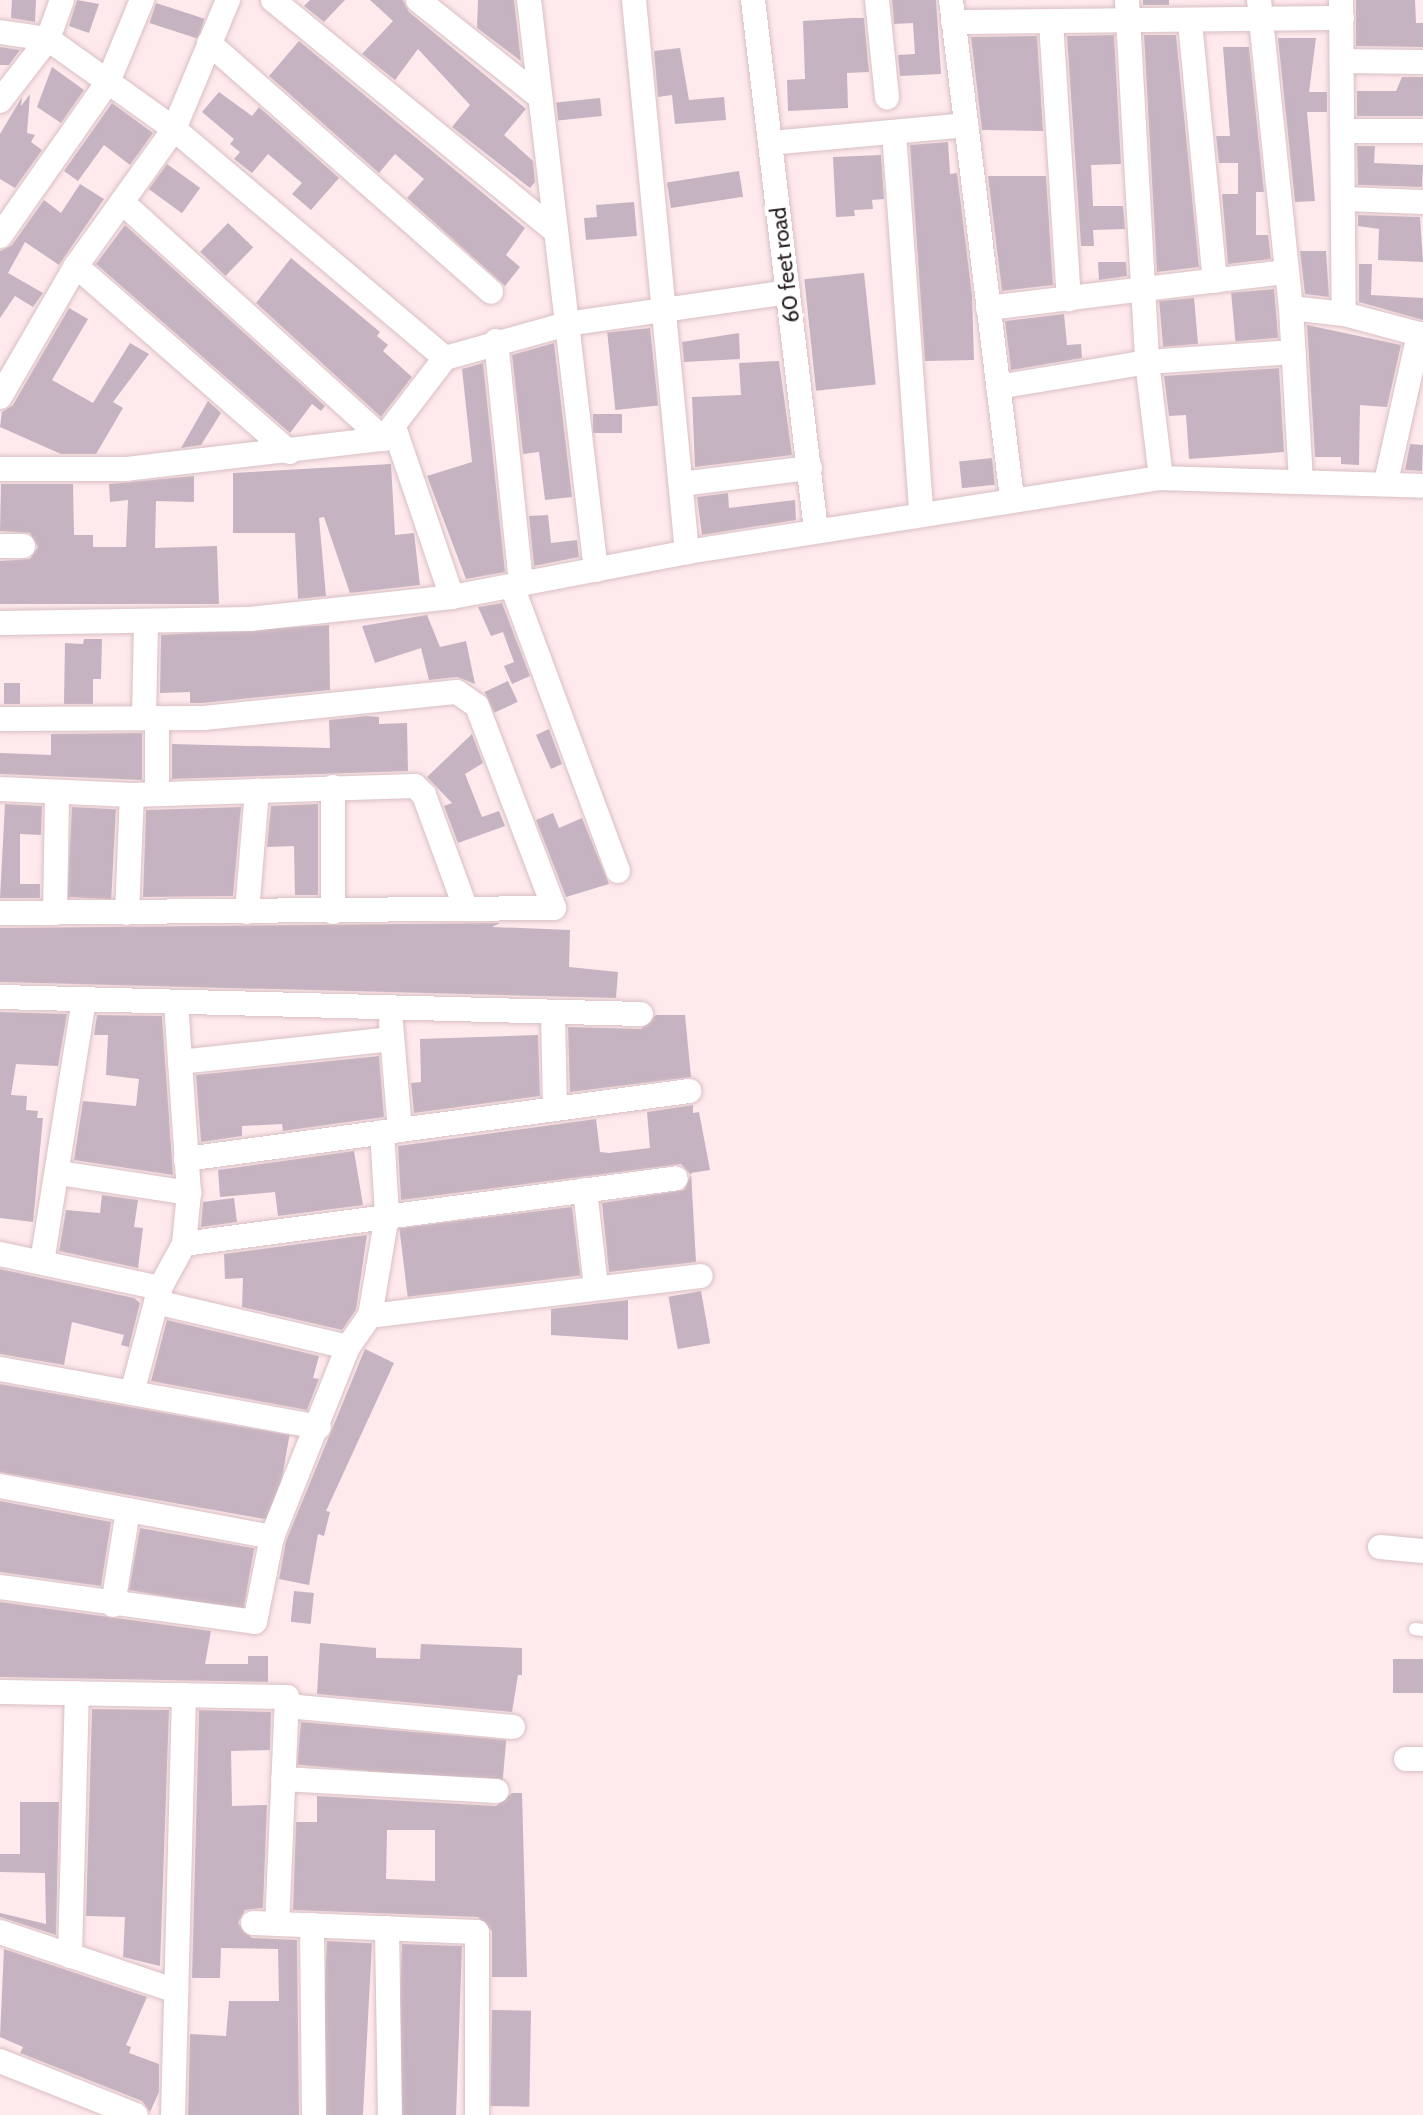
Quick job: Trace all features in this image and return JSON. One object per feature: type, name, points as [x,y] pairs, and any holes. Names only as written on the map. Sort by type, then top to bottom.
[{"type":"street","points":[[0,101],[48,39],[62,0]]},
{"type":"street","points":[[0,236],[108,82],[142,0]]},
{"type":"street","points":[[0,397],[76,266],[174,129],[228,0]]},
{"type":"street","points":[[273,0],[555,231]]},
{"type":"street","points":[[418,0],[441,10],[540,97]]},
{"type":"street","points":[[529,0],[596,570]]},
{"type":"street","points":[[634,0],[687,552]]},
{"type":"street","name":"60 feet road","points":[[753,0],[816,530]]},
{"type":"street","points":[[877,0],[887,97]]},
{"type":"street","points":[[1012,498],[952,11],[1051,22],[1127,11],[1190,22],[1260,11],[1341,9],[1344,314]]},
{"type":"street","points":[[1127,11],[1147,362],[1161,478]]},
{"type":"street","points":[[1260,11],[1291,308],[1301,480]]},
{"type":"street","points":[[1051,22],[1069,299]]},
{"type":"street","points":[[1190,22],[1215,281]]},
{"type":"street","points":[[0,32],[48,39],[174,129],[445,358]]},
{"type":"street","points":[[209,43],[491,292]]},
{"type":"street","points":[[1343,61],[1423,62]]},
{"type":"street","points":[[770,143],[966,125]]},
{"type":"street","points":[[1343,131],[1423,131]]},
{"type":"street","points":[[894,132],[921,513]]},
{"type":"street","points":[[1344,199],[1423,202]]},
{"type":"street","points":[[122,202],[389,434],[452,597]]},
{"type":"street","points":[[76,266],[289,452]]},
{"type":"street","points":[[988,308],[1286,272]]},
{"type":"street","points":[[0,469],[126,469],[289,452],[389,434],[445,358],[496,341],[567,324],[788,292]]},
{"type":"street","points":[[1291,308],[1344,314],[1421,335],[1386,482]]},
{"type":"street","points":[[496,341],[517,586],[618,871]]},
{"type":"street","points":[[998,387],[1147,362],[1294,352]]},
{"type":"street","points":[[681,484],[810,468]]},
{"type":"street","points":[[0,623],[250,619],[452,597],[816,530],[1012,498],[1161,478],[1386,482],[1423,486]]},
{"type":"street","points":[[146,621],[157,793]]},
{"type":"street","points":[[0,719],[151,718],[447,691],[470,699],[477,706],[554,908],[0,913]]},
{"type":"street","points":[[0,789],[132,795],[333,787],[419,788],[466,909]]},
{"type":"street","points":[[333,787],[333,912]]},
{"type":"street","points":[[247,912],[257,790]]},
{"type":"street","points":[[55,913],[57,793]]},
{"type":"street","points":[[127,913],[132,795]]},
{"type":"street","points":[[0,997],[641,1014]]},
{"type":"street","points":[[42,1262],[59,1173],[84,1000]]},
{"type":"street","points":[[132,1393],[158,1295],[184,1244],[189,1193],[176,1003]]},
{"type":"street","points":[[0,1587],[113,1605],[255,1622],[272,1537],[319,1427],[348,1347],[370,1316],[387,1215],[391,1131],[390,1009]]},
{"type":"street","points":[[553,1014],[555,1109]]},
{"type":"street","points":[[180,1062],[392,1039]]},
{"type":"street","points":[[186,1159],[689,1091]]},
{"type":"street","points":[[59,1173],[189,1193]]},
{"type":"street","points":[[184,1244],[676,1178]]},
{"type":"street","points":[[585,1190],[596,1287]]},
{"type":"street","points":[[0,1254],[42,1262],[348,1347]]},
{"type":"street","points":[[370,1316],[701,1276]]},
{"type":"street","points":[[0,1369],[319,1427]]},
{"type":"street","points":[[0,1486],[272,1537]]},
{"type":"street","points":[[113,1605],[128,1510]]},
{"type":"street","points":[[1380,1547],[1423,1551]]},
{"type":"street","points":[[0,1692],[287,1697],[283,1779],[265,1924],[477,1932],[477,2115]]},
{"type":"street","points":[[70,1956],[77,1693]]},
{"type":"street","points":[[173,2115],[184,1695]]},
{"type":"street","points":[[287,1706],[513,1727]]},
{"type":"street","points":[[283,1779],[497,1791]]},
{"type":"street","points":[[312,1925],[314,2115]]},
{"type":"street","points":[[387,1928],[390,2115]]},
{"type":"street","points":[[0,1932],[176,1991]]},
{"type":"street","points":[[0,2061],[136,2115]]},
{"type":"building","points":[[12,0],[36,0],[35,22],[11,18]]},
{"type":"building","points":[[77,0],[99,4],[89,33],[69,26]]},
{"type":"building","points":[[310,0],[345,0],[324,22],[304,6]]},
{"type":"building","points":[[370,0],[403,0],[409,12],[526,109],[504,135],[533,161],[535,182],[530,188],[452,127],[470,105],[418,49],[395,80],[362,54],[393,21]]},
{"type":"building","points":[[478,0],[514,0],[521,61],[477,28]]},
{"type":"building","points":[[892,0],[936,0],[941,74],[900,76],[898,55],[915,54],[913,23],[894,24]]},
{"type":"building","points":[[1143,0],[1169,0],[1169,5],[1143,5]]},
{"type":"building","points":[[1356,0],[1415,0],[1416,23],[1423,23],[1423,47],[1356,46]]},
{"type":"building","points":[[156,3],[205,19],[198,39],[150,23]]},
{"type":"building","points":[[864,18],[869,72],[847,73],[848,108],[788,111],[787,80],[805,79],[803,21]]},
{"type":"building","points":[[1114,35],[1121,164],[1091,165],[1093,206],[1123,206],[1125,229],[1093,230],[1094,246],[1081,246],[1067,36]]},
{"type":"building","points":[[1144,35],[1176,35],[1199,267],[1157,272]]},
{"type":"building","points":[[1037,36],[1043,131],[982,130],[971,37]]},
{"type":"building","points":[[1278,38],[1316,38],[1309,92],[1327,92],[1327,112],[1307,112],[1315,201],[1295,202]]},
{"type":"building","points":[[299,41],[525,228],[506,255],[520,267],[505,286],[407,198],[424,179],[395,154],[379,173],[269,76]]},
{"type":"building","points":[[0,47],[20,50],[9,65],[0,65]]},
{"type":"building","points":[[1223,47],[1249,47],[1264,192],[1256,192],[1256,235],[1268,235],[1271,259],[1228,264],[1222,194],[1238,194],[1238,163],[1219,163],[1216,136],[1230,136]]},
{"type":"building","points":[[680,48],[689,100],[724,97],[726,120],[675,124],[672,95],[658,97],[654,51]]},
{"type":"building","points":[[52,67],[84,90],[61,123],[37,107]]},
{"type":"building","points":[[1402,77],[1423,77],[1423,116],[1357,116],[1357,91],[1396,91]]},
{"type":"building","points":[[219,92],[252,116],[259,107],[339,178],[311,210],[292,194],[302,183],[268,154],[252,173],[234,159],[240,152],[230,144],[234,139],[202,112]]},
{"type":"building","points":[[30,94],[27,133],[35,135],[31,142],[42,150],[15,188],[0,179],[0,134],[22,97],[21,106]]},
{"type":"building","points":[[600,98],[602,116],[558,121],[556,103]]},
{"type":"building","points":[[112,103],[153,133],[130,165],[104,145],[78,181],[64,171]]},
{"type":"building","points":[[948,142],[950,174],[957,173],[972,295],[974,360],[925,361],[910,145]]},
{"type":"building","points":[[1357,146],[1375,146],[1374,163],[1423,165],[1422,187],[1358,185]]},
{"type":"building","points":[[881,155],[884,199],[872,200],[873,209],[854,210],[855,216],[836,217],[833,157]]},
{"type":"building","points":[[167,164],[200,188],[182,213],[149,189]]},
{"type":"building","points":[[739,171],[743,197],[671,208],[667,182]]},
{"type":"building","points":[[988,176],[1046,176],[1053,285],[1002,291]]},
{"type":"building","points":[[80,184],[104,199],[59,265],[25,242],[8,273],[43,293],[33,307],[15,296],[0,318],[0,251],[12,245],[44,200],[61,213]]},
{"type":"building","points":[[634,202],[637,236],[586,240],[584,218],[597,217],[596,205]]},
{"type":"building","points":[[1358,215],[1420,217],[1423,262],[1378,260],[1379,229],[1358,226]]},
{"type":"building","points":[[228,223],[253,247],[225,276],[200,252]]},
{"type":"building","points":[[125,225],[325,406],[321,411],[312,404],[290,433],[96,264]]},
{"type":"building","points":[[1300,251],[1326,251],[1329,297],[1305,294]]},
{"type":"building","points":[[291,258],[380,332],[377,336],[388,345],[383,351],[412,377],[381,417],[256,303]]},
{"type":"building","points":[[1098,262],[1126,262],[1127,276],[1099,280]]},
{"type":"building","points":[[1359,264],[1372,264],[1371,295],[1423,298],[1423,320],[1359,302]]},
{"type":"building","points":[[864,273],[876,384],[816,391],[804,279]]},
{"type":"building","points":[[1274,289],[1278,338],[1235,342],[1231,293]]},
{"type":"building","points":[[1194,298],[1198,344],[1163,347],[1159,301]]},
{"type":"building","points":[[69,308],[88,319],[52,380],[93,403],[130,343],[149,354],[113,402],[123,408],[96,454],[61,454],[0,427],[2,412],[13,405]]},
{"type":"building","points":[[1064,314],[1067,345],[1081,344],[1082,358],[1011,370],[1005,321]]},
{"type":"building","points":[[1307,325],[1401,345],[1387,407],[1360,405],[1359,465],[1341,464],[1341,457],[1315,457]]},
{"type":"building","points":[[650,328],[658,406],[615,410],[607,332]]},
{"type":"building","points":[[739,333],[740,359],[684,362],[682,342]]},
{"type":"building","points":[[554,343],[572,497],[545,500],[539,452],[523,454],[512,355]]},
{"type":"building","points":[[779,361],[792,455],[695,467],[692,397],[741,395],[739,363]]},
{"type":"building","points":[[483,363],[505,572],[466,579],[427,476],[472,462],[462,369]]},
{"type":"building","points":[[1279,368],[1284,452],[1189,459],[1186,415],[1169,416],[1164,376]]},
{"type":"building","points":[[208,401],[221,413],[201,445],[181,448]]},
{"type":"building","points":[[593,414],[622,414],[622,433],[593,433]]},
{"type":"building","points":[[1410,444],[1423,445],[1422,471],[1405,470]]},
{"type":"building","points":[[992,458],[995,485],[962,488],[959,461]]},
{"type":"building","points":[[391,464],[395,535],[414,533],[420,585],[350,593],[324,517],[319,518],[326,596],[298,599],[295,533],[233,533],[233,473]]},
{"type":"building","points":[[194,476],[194,502],[156,501],[155,548],[217,546],[219,604],[0,604],[0,561],[30,559],[38,547],[30,533],[0,531],[1,484],[73,484],[74,535],[93,535],[93,547],[126,547],[128,500],[110,502],[109,484]]},
{"type":"building","points":[[728,493],[729,508],[795,500],[796,520],[702,535],[697,497]]},
{"type":"building","points":[[548,515],[551,543],[577,540],[579,557],[534,566],[529,516]]},
{"type":"building","points":[[502,603],[530,676],[512,684],[504,666],[514,662],[503,632],[491,636],[478,607]]},
{"type":"building","points":[[427,615],[440,647],[466,641],[475,684],[457,677],[429,680],[421,648],[375,663],[362,626]]},
{"type":"building","points":[[329,625],[330,690],[203,703],[190,703],[190,692],[160,693],[161,635]]},
{"type":"building","points":[[84,639],[102,639],[101,679],[93,679],[93,704],[64,704],[65,643],[83,644]]},
{"type":"building","points":[[508,681],[518,702],[494,713],[484,692]]},
{"type":"building","points":[[4,683],[20,683],[20,704],[4,704]]},
{"type":"building","points":[[379,717],[379,724],[407,723],[408,771],[172,779],[172,744],[330,748],[329,720]]},
{"type":"building","points":[[549,729],[562,764],[551,769],[536,735]]},
{"type":"building","points":[[142,733],[142,780],[0,774],[0,753],[51,755],[51,734]]},
{"type":"building","points":[[472,734],[483,763],[465,774],[482,817],[499,811],[505,826],[458,843],[444,806],[452,803],[427,777]]},
{"type":"building","points":[[5,804],[42,806],[41,835],[20,834],[20,884],[40,884],[40,898],[0,898]]},
{"type":"building","points":[[318,804],[318,895],[295,895],[294,846],[267,847],[271,806]]},
{"type":"building","points":[[72,807],[116,809],[111,899],[67,897]]},
{"type":"building","points":[[241,807],[233,896],[143,897],[146,810]]},
{"type":"building","points":[[553,813],[559,828],[582,818],[609,884],[566,897],[536,820]]},
{"type":"building","points":[[500,923],[492,927],[570,930],[569,967],[618,972],[616,998],[0,982],[0,928]]},
{"type":"building","points":[[0,1012],[67,1014],[58,1066],[16,1064],[11,1095],[27,1096],[26,1110],[38,1111],[37,1118],[43,1118],[33,1222],[0,1218]]},
{"type":"building","points":[[97,1015],[162,1016],[173,1175],[74,1160],[83,1101],[136,1106],[139,1079],[106,1075],[108,1035],[94,1035]]},
{"type":"building","points":[[656,1015],[685,1015],[691,1077],[570,1092],[568,1027],[641,1029]]},
{"type":"building","points":[[538,1035],[540,1096],[414,1113],[411,1083],[421,1082],[420,1039]]},
{"type":"building","points":[[379,1056],[384,1117],[283,1131],[282,1124],[242,1126],[242,1136],[201,1142],[196,1075]]},
{"type":"building","points":[[693,1105],[693,1113],[699,1112],[710,1170],[691,1173],[696,1262],[609,1272],[602,1203],[684,1190],[691,1175],[681,1164],[401,1200],[398,1146],[596,1119],[600,1152],[650,1148],[647,1112]]},
{"type":"building","points":[[354,1151],[363,1205],[278,1216],[275,1192],[220,1197],[218,1170]]},
{"type":"building","points":[[102,1195],[138,1200],[134,1227],[143,1228],[138,1268],[59,1251],[66,1210],[100,1213]]},
{"type":"building","points":[[234,1198],[237,1222],[201,1227],[203,1202]]},
{"type":"building","points":[[572,1207],[580,1275],[408,1297],[399,1228]]},
{"type":"building","points":[[367,1235],[356,1310],[342,1330],[242,1307],[243,1278],[225,1279],[224,1254]]},
{"type":"building","points":[[0,1269],[134,1298],[140,1303],[129,1347],[121,1345],[124,1335],[72,1322],[64,1365],[0,1354]]},
{"type":"building","points":[[701,1291],[710,1343],[678,1349],[669,1297]]},
{"type":"building","points":[[628,1300],[628,1340],[551,1335],[551,1309]]},
{"type":"building","points":[[167,1320],[319,1356],[313,1378],[319,1379],[307,1410],[151,1381]]},
{"type":"building","points":[[365,1349],[394,1363],[326,1511],[330,1512],[324,1536],[318,1534],[309,1585],[279,1579],[286,1541]]},
{"type":"building","points":[[0,1384],[290,1435],[274,1521],[0,1472]]},
{"type":"building","points":[[0,1501],[111,1522],[101,1586],[0,1572]]},
{"type":"building","points":[[140,1528],[254,1548],[243,1610],[129,1590]]},
{"type":"building","points":[[294,1591],[314,1593],[311,1624],[291,1622]]},
{"type":"building","points":[[0,1602],[211,1631],[205,1664],[248,1664],[248,1656],[268,1656],[268,1682],[0,1677]]},
{"type":"building","points":[[320,1643],[376,1648],[376,1658],[420,1659],[421,1644],[522,1648],[522,1675],[518,1675],[512,1712],[317,1694]]},
{"type":"building","points":[[1393,1659],[1423,1659],[1423,1693],[1393,1693]]},
{"type":"building","points":[[92,1709],[169,1710],[160,1966],[123,1957],[125,1917],[86,1916]]},
{"type":"building","points":[[199,1710],[271,1712],[270,1750],[231,1751],[232,1806],[267,1805],[263,1908],[245,1910],[238,1923],[252,1938],[297,1940],[299,2115],[188,2115],[190,2034],[226,2036],[229,2001],[279,2001],[278,1949],[221,1948],[220,1978],[192,1978]]},
{"type":"building","points":[[301,1722],[506,1740],[502,1783],[297,1765]]},
{"type":"building","points":[[512,1793],[522,1793],[527,1977],[492,1977],[492,1931],[478,1917],[293,1910],[296,1822],[317,1822],[317,1796],[496,1806]],"holes":[[[387,1830],[435,1830],[435,1881],[386,1879]]]},
{"type":"building","points":[[20,1802],[59,1802],[56,1935],[0,1917],[0,1913],[46,1924],[45,1873],[0,1872],[0,1854],[20,1854]]},
{"type":"building","points":[[327,1941],[372,1943],[363,2115],[318,2115]]},
{"type":"building","points":[[402,1944],[462,1946],[456,2115],[396,2115]]},
{"type":"building","points":[[4,1949],[147,1997],[126,2045],[131,2047],[129,2053],[159,2064],[159,2092],[150,2112],[142,2101],[20,2053],[23,2047],[0,2037]]},
{"type":"building","points":[[492,2010],[531,2011],[529,2107],[490,2106]]}]
